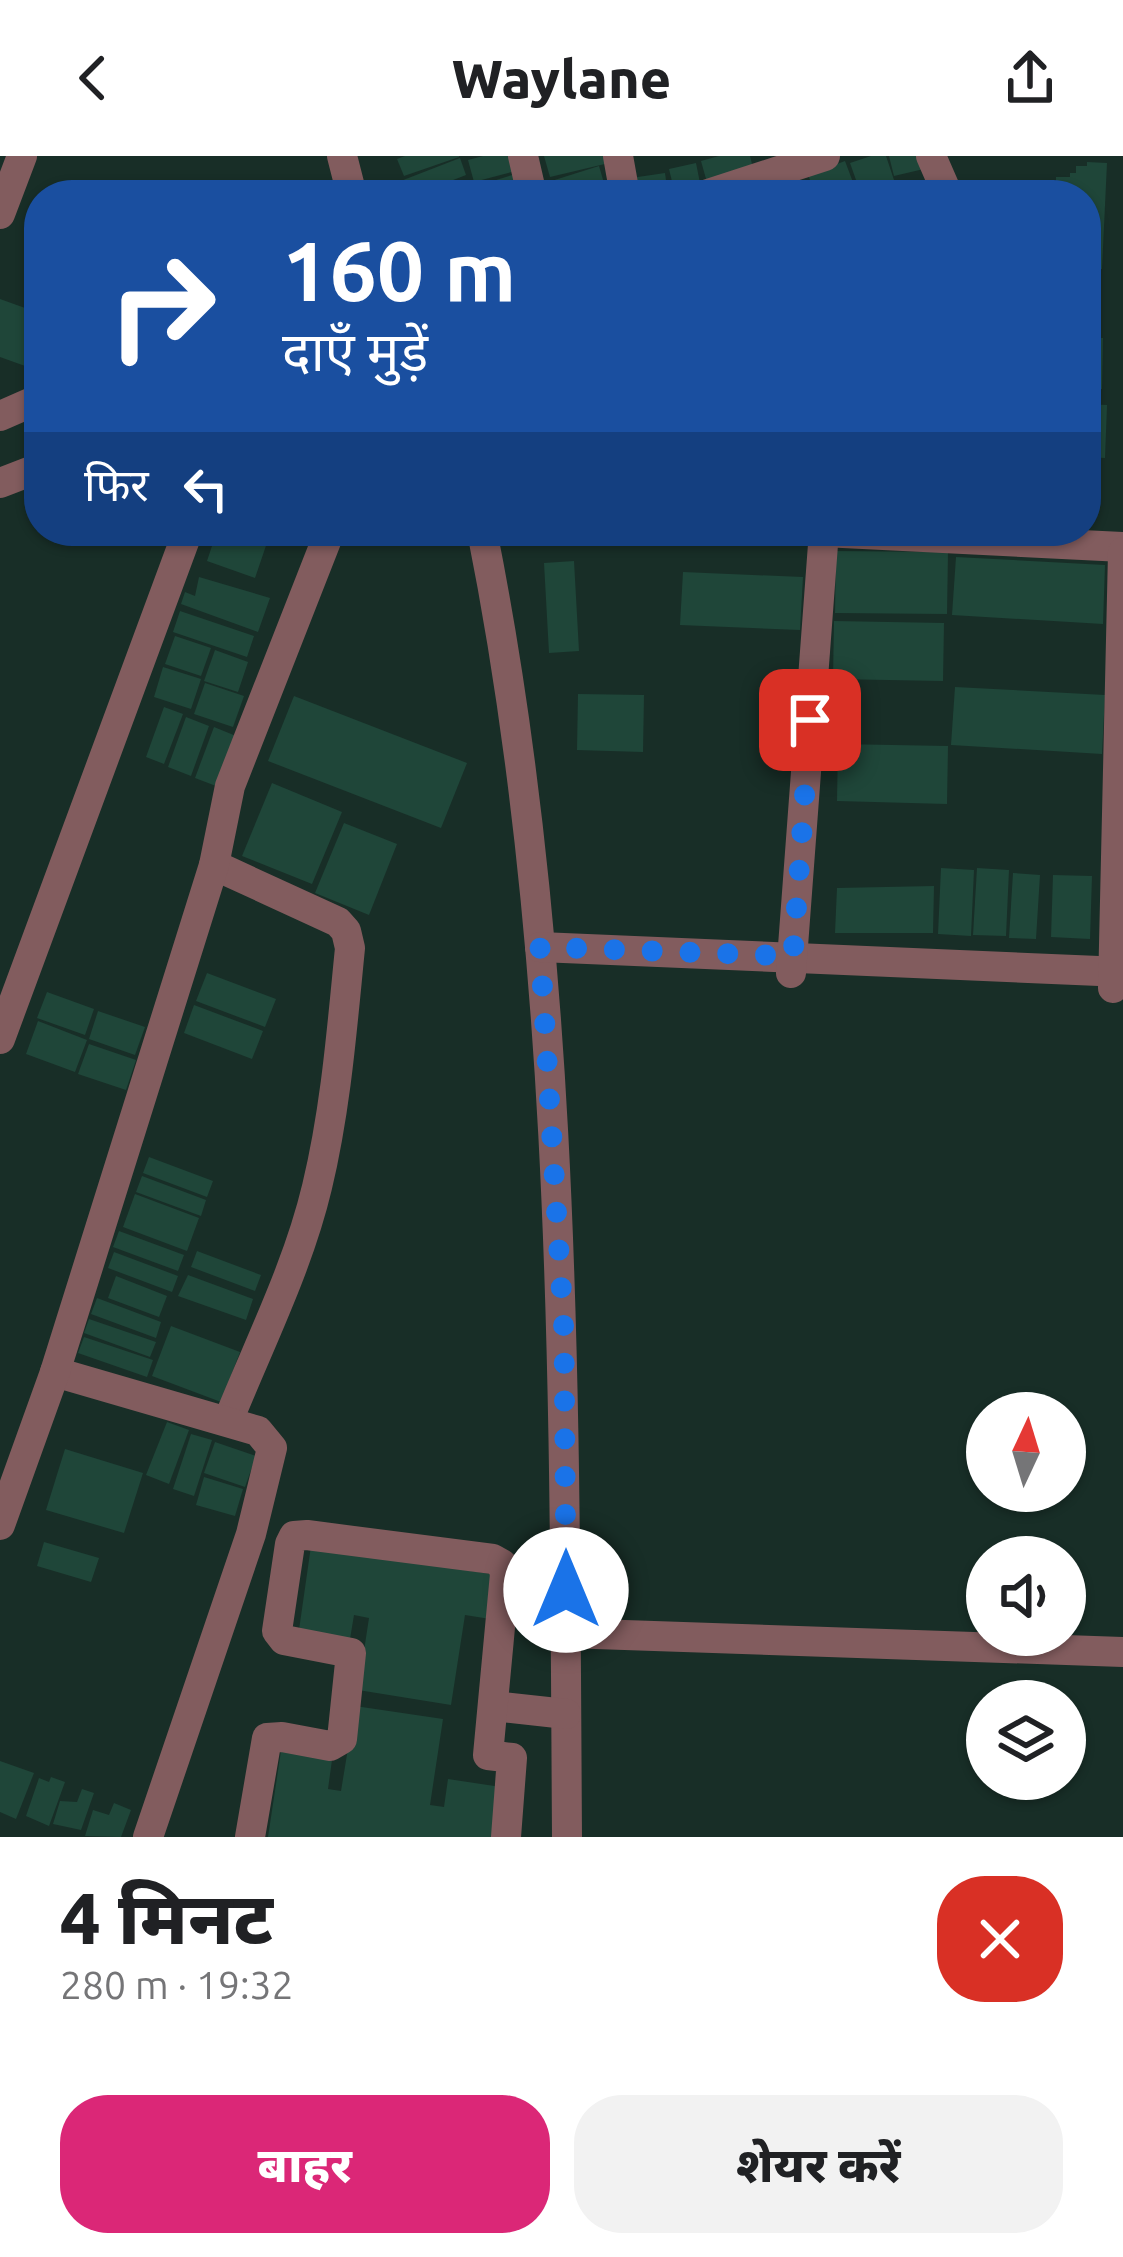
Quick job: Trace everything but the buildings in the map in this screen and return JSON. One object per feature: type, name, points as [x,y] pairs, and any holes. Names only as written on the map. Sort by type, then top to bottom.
[{"type":"street","points":[[0,214],[22,156]]},
{"type":"street","points":[[784,174],[825,156]]},
{"type":"street","points":[[0,1040],[182,546]]},
{"type":"street","points":[[1,1520],[56,1372],[214,865],[230,786],[324,546]]},
{"type":"street","points":[[485,546],[500,624],[540,947],[564,1332],[567,1837]]},
{"type":"street","points":[[792,964],[823,546]]},
{"type":"street","points":[[540,947],[1118,980],[1123,550],[1060,546]]},
{"type":"street","points":[[214,865],[338,922],[350,948],[340,1053],[316,1189],[288,1274],[228,1421]]},
{"type":"street","points":[[56,1372],[258,1431],[272,1448],[251,1534],[148,1837]]},
{"type":"street","points":[[250,1837],[263,1744],[274,1736],[337,1745],[342,1739],[353,1659],[345,1650],[284,1640],[278,1631],[294,1536],[493,1559],[502,1564],[505,1574],[488,1755],[512,1758],[506,1837]]},
{"type":"street","points":[[227,1606],[278,1620]]},
{"type":"street","points":[[566,1634],[1123,1652]]},
{"type":"street","points":[[493,1706],[566,1714]]},
{"type":"route","points":[[566,1590],[564,1332],[540,947],[793,956],[810,720]]}]
